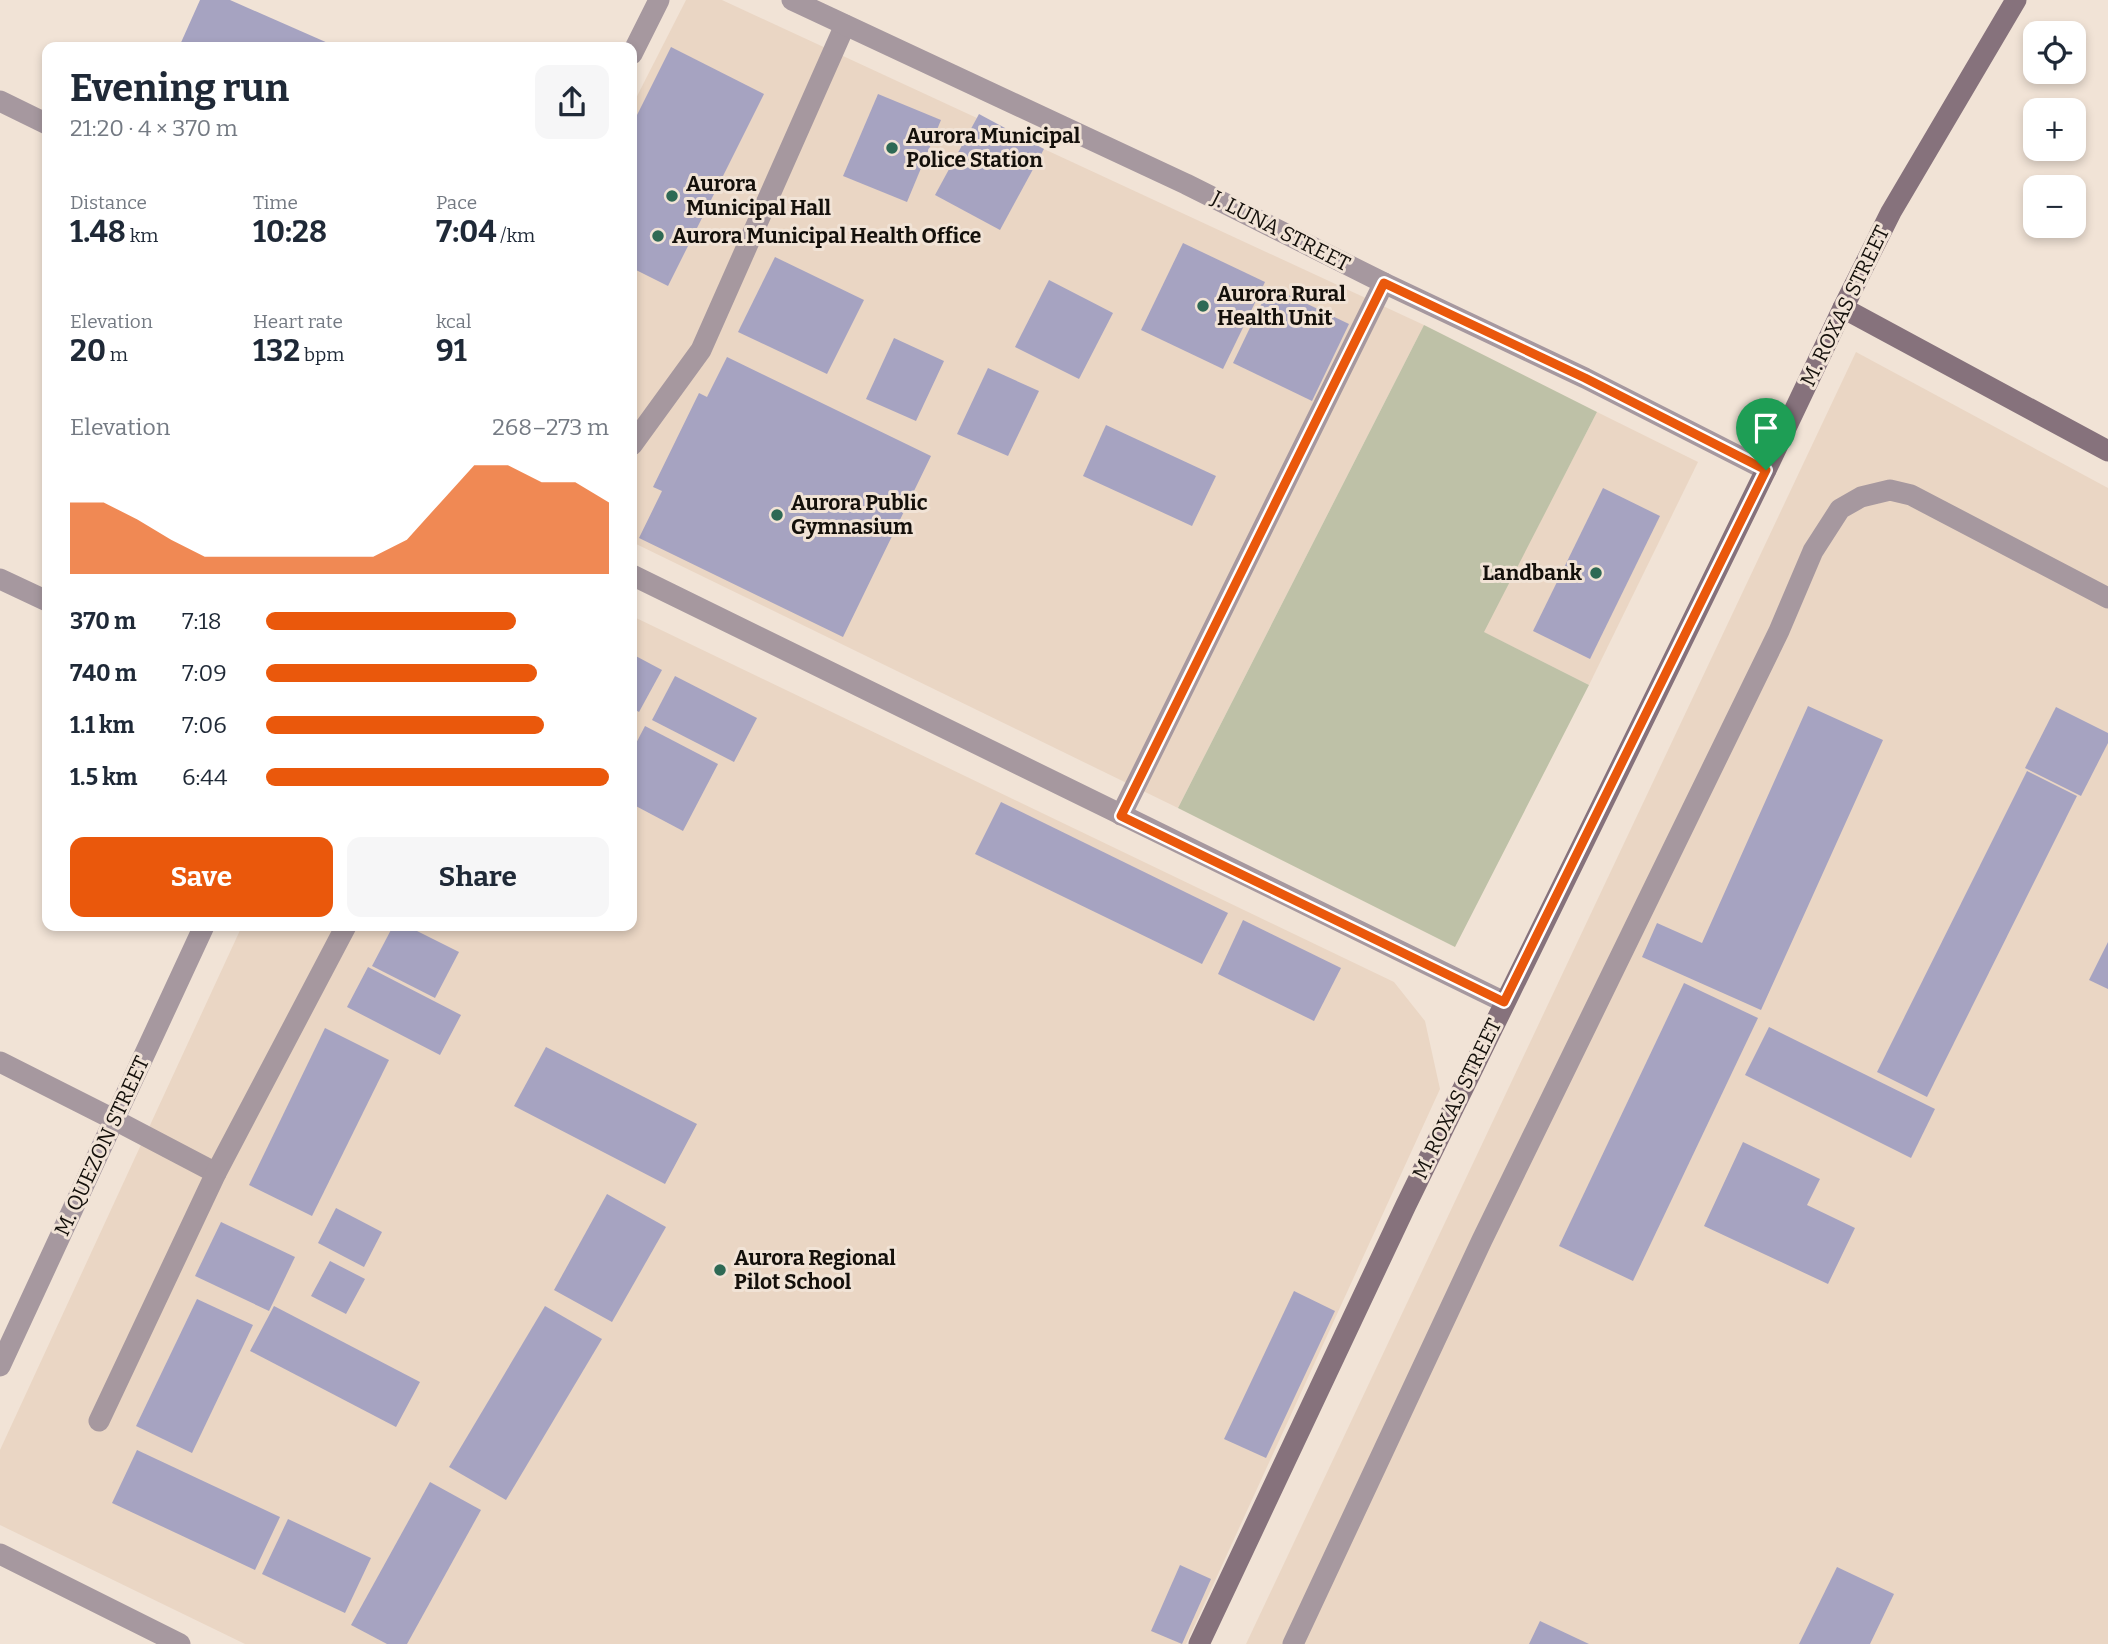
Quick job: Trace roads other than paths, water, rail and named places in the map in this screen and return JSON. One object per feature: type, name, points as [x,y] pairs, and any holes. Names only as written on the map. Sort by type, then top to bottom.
[{"type":"street","points":[[637,44],[659,0]]},
{"type":"street","name":"J. LUNA STREET","points":[[792,0],[1186,184],[1384,283],[1585,378],[1766,470]]},
{"type":"street","name":"M. ROXAS STREET","points":[[1199,1644],[1406,1205],[1843,308],[1891,212],[2016,0]]},
{"type":"street","points":[[637,438],[701,350],[845,25]]},
{"type":"street","points":[[0,101],[42,122]]},
{"type":"street","points":[[1121,816],[1384,283]]},
{"type":"street","points":[[1843,308],[2108,451]]},
{"type":"street","points":[[1293,1644],[1482,1240],[1779,631],[1813,551],[1840,509],[1861,497],[1890,490],[1911,495],[2108,598]]},
{"type":"street","points":[[637,577],[1504,1002]]},
{"type":"street","points":[[0,579],[42,599]]},
{"type":"street","name":"M. QUEZON STREET","points":[[0,1366],[202,931]]},
{"type":"street","points":[[99,1421],[216,1173],[343,931]]},
{"type":"street","points":[[0,1062],[216,1173]]},
{"type":"street","points":[[0,1555],[180,1644]]},
{"type":"place","name":"Aurora Municipal Police Station","points":[[892,148]]},
{"type":"place","name":"Aurora Municipal Hall","points":[[672,196]]},
{"type":"place","name":"Aurora Municipal Health Office","points":[[658,236]]},
{"type":"place","name":"Aurora Rural Health Unit","points":[[1203,306]]},
{"type":"place","name":"Aurora Public Gymnasium","points":[[777,515]]},
{"type":"place","name":"Landbank","points":[[1596,573]]},
{"type":"place","name":"Aurora Regional Pilot School","points":[[720,1270]]}]
